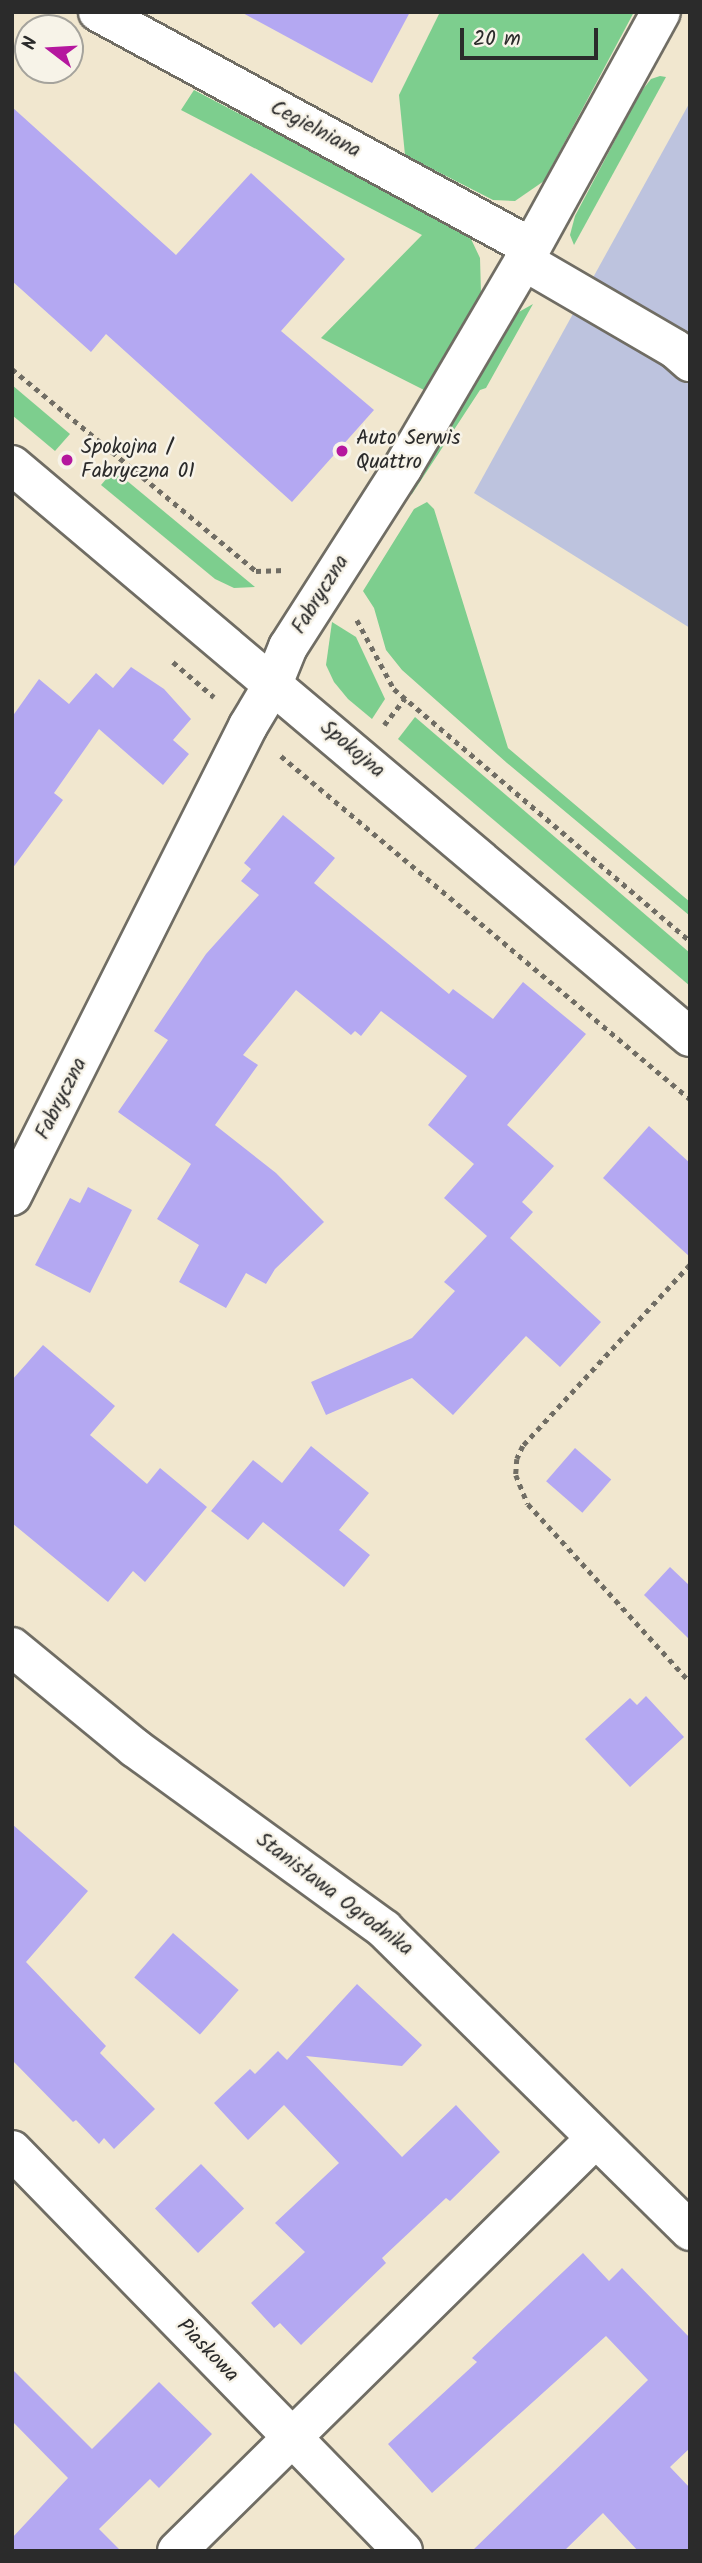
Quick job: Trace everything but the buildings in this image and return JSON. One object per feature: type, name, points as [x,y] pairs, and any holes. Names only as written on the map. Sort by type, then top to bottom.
[{"type":"street","name":"Cegielniana","points":[[98,12],[528,254],[690,362]]},
{"type":"street","name":"Fabryczna","points":[[12,1196],[248,726],[273,684],[288,647],[403,467],[528,254],[662,12]]},
{"type":"street","name":"Spokojna","points":[[12,465],[690,1037]]},
{"type":"street","name":"Stanisława Ogrodnika","points":[[12,1647],[135,1748],[384,1929],[417,1958],[595,2139],[690,2231]]},
{"type":"street","points":[[177,2551],[595,2139]]},
{"type":"street","name":"Piaskowa","points":[[12,2150],[402,2551]]},
{"type":"path","points":[[12,369],[256,571],[299,569],[349,606],[394,689],[690,941]]},
{"type":"path","points":[[248,726],[328,798],[690,1099]]},
{"type":"path","points":[[690,1265],[523,1446],[517,1459],[516,1475],[528,1504],[690,1682]]},
{"type":"shaded area","points":[[690,102],[690,628],[474,493]]},
{"type":"green space","points":[[440,12],[634,12],[544,181],[515,201],[493,200],[405,155],[399,95]]},
{"type":"green space","points":[[666,77],[574,245],[570,235],[575,216],[640,93],[651,79]]},
{"type":"green space","points":[[194,90],[447,223],[471,239],[480,258],[481,293],[424,390],[321,338],[422,235],[181,110]]},
{"type":"green space","points":[[533,304],[486,388],[480,390],[412,494],[403,498],[517,313]]},
{"type":"green space","points":[[12,385],[70,434],[55,451],[12,415]]},
{"type":"green space","points":[[114,470],[255,587],[234,588],[215,579],[101,485]]},
{"type":"green space","points":[[427,502],[434,509],[508,748],[690,902],[690,916],[507,763],[402,670],[386,650],[374,608],[363,591],[414,509]]},
{"type":"green space","points":[[332,622],[356,637],[385,699],[372,719],[348,699],[334,682],[326,665]]},
{"type":"green space","points":[[415,717],[690,953],[690,986],[398,739]]},
{"type":"place","name":"Auto Serwis Quattro","points":[[342,451]]},
{"type":"place","name":"Spokojna / Fabryczna 01","points":[[67,460]]}]
